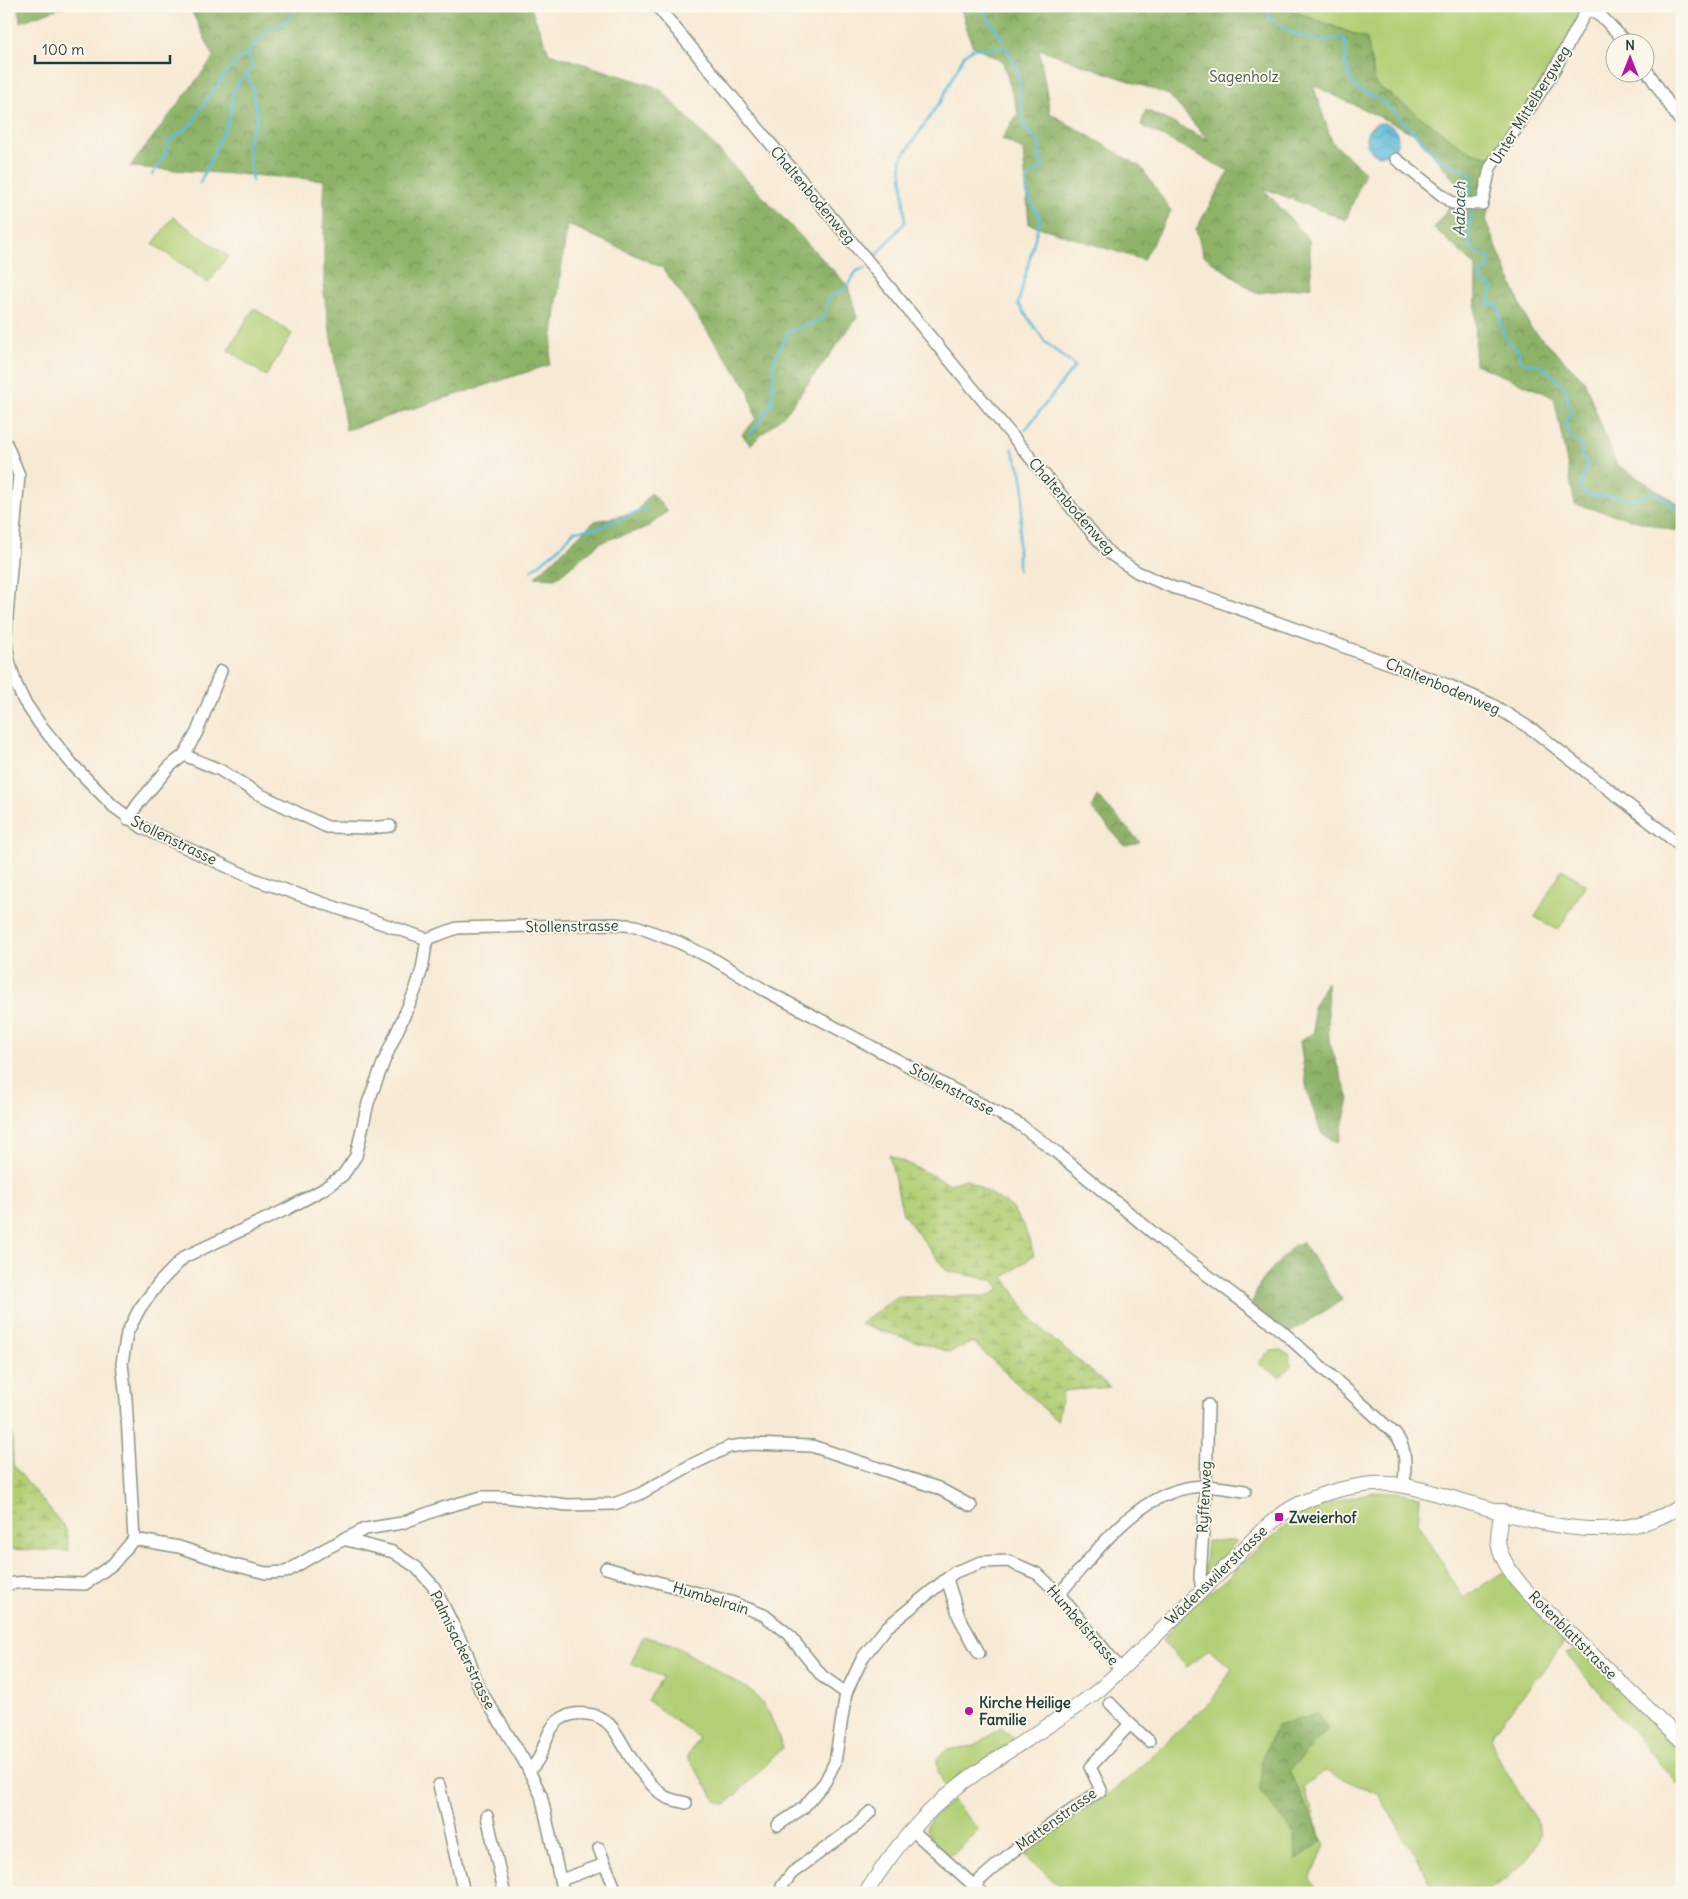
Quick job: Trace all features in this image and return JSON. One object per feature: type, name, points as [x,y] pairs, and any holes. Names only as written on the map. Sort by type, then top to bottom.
[{"type":"street","name":"Chaltenbodenweg","points":[[657,6],[1110,553],[1137,572],[1174,588],[1201,595],[1322,639],[1450,686],[1491,704],[1533,730],[1682,847]]},
{"type":"street","points":[[1588,7],[1603,18],[1616,32]]},
{"type":"street","name":"Unter Mittelbergweg","points":[[1396,159],[1452,203],[1482,204],[1490,168],[1549,79],[1588,7]]},
{"type":"street","points":[[1655,82],[1682,124]]},
{"type":"street","points":[[6,443],[19,475],[6,638]]},
{"type":"street","name":"Stollenstrasse","points":[[6,642],[11,683],[38,723],[59,749],[113,806],[128,819],[143,828],[256,880],[427,939],[458,928],[614,924],[636,926],[678,942],[715,960],[766,992],[1019,1124],[1056,1152],[1170,1247],[1283,1332],[1395,1434],[1405,1455],[1404,1486]]},
{"type":"street","points":[[128,819],[170,766],[184,756],[197,732],[221,670]]},
{"type":"street","points":[[184,756],[220,770],[256,792],[327,828],[390,826]]},
{"type":"street","points":[[6,1584],[26,1582],[84,1584],[113,1564],[134,1538],[126,1399],[122,1363],[127,1333],[140,1308],[159,1283],[184,1257],[285,1210],[322,1190],[342,1175],[356,1156],[368,1104],[415,992],[422,968],[427,939]]},
{"type":"street","name":"Ryffenweg","points":[[1202,1590],[1200,1577],[1206,1486],[1208,1404]]},
{"type":"street","points":[[134,1538],[179,1546],[230,1564],[266,1573],[286,1572],[343,1539],[365,1529],[402,1523],[442,1508],[482,1498],[506,1497],[567,1505],[614,1504],[640,1494],[691,1465],[729,1447],[750,1444],[812,1446],[938,1488],[971,1506]]},
{"type":"street","name":"Wädenswilerstrasse","points":[[866,1893],[880,1870],[912,1830],[944,1798],[962,1783],[1076,1708],[1121,1670],[1264,1527],[1298,1504],[1328,1494],[1367,1485],[1384,1484],[1404,1486],[1560,1527],[1595,1530],[1647,1522],[1682,1505]]},
{"type":"street","points":[[1059,1594],[1122,1524],[1152,1502],[1177,1491],[1206,1486],[1245,1491]]},
{"type":"street","name":"Rotenblattstrasse","points":[[1502,1511],[1498,1527],[1498,1547],[1514,1574],[1546,1610],[1682,1741]]},
{"type":"street","name":"Palmisackerstrasse","points":[[343,1539],[393,1552],[416,1568],[434,1587],[467,1653],[480,1690],[529,1770],[541,1795],[563,1893]]},
{"type":"street","name":"Humbelstrasse","points":[[778,1825],[803,1808],[825,1782],[835,1762],[846,1693],[863,1657],[887,1627],[955,1572],[982,1562],[1008,1560],[1038,1574],[1059,1594],[1121,1670]]},
{"type":"street","name":"Humbelrain","points":[[606,1568],[731,1602],[764,1615],[788,1634],[822,1676],[846,1693]]},
{"type":"street","points":[[947,1579],[959,1617],[979,1653]]},
{"type":"street","points":[[1110,1703],[1149,1741]]},
{"type":"street","points":[[529,1770],[535,1766],[550,1728],[564,1717],[579,1713],[594,1715],[607,1721],[618,1734],[644,1774],[665,1797],[686,1804]]},
{"type":"street","name":"Mattenstrasse","points":[[978,1889],[1012,1852],[1101,1790],[1090,1767],[1130,1724]]},
{"type":"street","points":[[438,1785],[464,1893]]},
{"type":"street","points":[[782,1893],[782,1886],[792,1873],[856,1825],[870,1812]]},
{"type":"street","points":[[487,1816],[505,1893]]},
{"type":"street","points":[[912,1830],[978,1889]]},
{"type":"street","points":[[599,1848],[614,1886]]},
{"type":"street","points":[[561,1880],[605,1864]]},
{"type":"green space","points":[[18,6],[65,6],[20,22]]},
{"type":"green space","points":[[189,6],[530,6],[549,53],[659,88],[848,286],[857,318],[786,413],[750,445],[742,434],[756,419],[748,389],[663,268],[567,224],[549,365],[346,430],[324,294],[324,180],[130,167],[214,57]]},
{"type":"green space","name":"Sagenholz","points":[[960,6],[1289,6],[1298,13],[1367,39],[1375,84],[1466,150],[1495,159],[1486,222],[1530,327],[1584,380],[1616,464],[1682,506],[1682,533],[1575,504],[1554,397],[1475,364],[1476,266],[1434,228],[1462,189],[1415,134],[1313,85],[1332,142],[1365,172],[1346,220],[1263,188],[1309,240],[1312,286],[1256,293],[1203,255],[1196,229],[1229,171],[1141,125],[1146,110],[1208,140],[1169,95],[1039,49],[1050,113],[1141,167],[1171,211],[1143,260],[1029,224],[1023,150],[1002,139],[1018,113],[1003,62],[972,45]]},
{"type":"green space","points":[[1295,6],[1589,6],[1490,168],[1375,84],[1367,39],[1298,13]]},
{"type":"green space","points":[[173,217],[228,256],[208,283],[153,244]]},
{"type":"green space","points":[[254,308],[292,334],[266,376],[228,350]]},
{"type":"green space","points":[[651,493],[668,511],[646,528],[601,542],[556,578],[535,577],[595,521],[636,513]]},
{"type":"green space","points":[[1097,796],[1140,842],[1125,846],[1091,808]]},
{"type":"green space","points":[[1562,869],[1586,884],[1558,930],[1535,917]]},
{"type":"green space","points":[[1327,982],[1329,1041],[1349,1099],[1338,1143],[1321,1133],[1307,1091],[1300,1041],[1314,1032],[1313,1007]]},
{"type":"green space","points":[[889,1155],[950,1184],[966,1179],[1010,1206],[1024,1226],[1034,1255],[1004,1277],[1036,1325],[1110,1387],[1063,1391],[1057,1421],[973,1342],[950,1352],[860,1324],[896,1297],[989,1296],[1000,1289],[993,1280],[947,1271],[903,1214]]},
{"type":"green space","points":[[1302,1242],[1342,1300],[1286,1335],[1251,1305],[1261,1281],[1293,1246]]},
{"type":"green space","points":[[1282,1350],[1290,1355],[1289,1361],[1292,1364],[1280,1377],[1258,1363],[1270,1351]]},
{"type":"green space","points":[[6,1427],[12,1435],[13,1465],[66,1529],[69,1551],[6,1549]]},
{"type":"green space","points":[[1371,1492],[1397,1492],[1420,1497],[1418,1524],[1463,1598],[1505,1571],[1565,1638],[1561,1647],[1493,1733],[1491,1739],[1495,1752],[1538,1825],[1539,1836],[1530,1854],[1514,1872],[1486,1891],[1477,1893],[1437,1893],[1379,1795],[1325,1771],[1303,1788],[1325,1845],[1311,1878],[1319,1893],[1067,1893],[1024,1854],[1123,1783],[1213,1699],[1232,1668],[1209,1649],[1187,1667],[1162,1641],[1187,1610],[1229,1577],[1251,1554],[1301,1514],[1319,1506]]},
{"type":"green space","points":[[1207,1541],[1237,1541],[1204,1576]]},
{"type":"green space","points":[[643,1636],[672,1644],[753,1692],[769,1713],[783,1748],[726,1804],[717,1802],[687,1756],[699,1738],[647,1700],[663,1677],[631,1663]]},
{"type":"green space","points":[[1579,1649],[1682,1752],[1682,1789],[1566,1654]]},
{"type":"green space","points":[[1317,1714],[1328,1728],[1289,1771],[1323,1840],[1296,1860],[1295,1834],[1260,1790],[1262,1758],[1277,1726]]},
{"type":"green space","points":[[1001,1728],[1015,1739],[950,1786],[944,1784],[938,1771],[937,1759],[946,1750],[974,1746]]},
{"type":"green space","points":[[952,1800],[979,1830],[949,1856],[929,1838],[926,1828],[930,1820]]},
{"type":"water","points":[[1382,123],[1394,127],[1398,139],[1394,151],[1382,155],[1370,151],[1366,139],[1370,127]]},
{"type":"waterway","points":[[200,183],[230,117],[233,90],[253,65],[247,54],[263,35],[291,17],[295,6]]},
{"type":"waterway","points":[[980,6],[1003,40]]},
{"type":"waterway","name":"Aabach","points":[[1267,6],[1270,18],[1283,28],[1304,37],[1319,40],[1343,38],[1346,44],[1345,61],[1349,76],[1356,88],[1382,101],[1445,163],[1467,171],[1472,176],[1469,200]]},
{"type":"waterway","points":[[874,258],[905,222],[901,159],[942,99],[964,55],[972,49],[1006,47],[1018,70],[1024,128],[1040,143],[1039,155],[1043,168],[1034,172],[1029,177],[1027,183],[1029,197],[1040,218],[1018,304],[1046,343],[1075,366],[1025,430]]},
{"type":"waterway","points":[[152,175],[164,157],[169,141],[190,126],[233,64],[247,54]]},
{"type":"waterway","points":[[247,73],[252,87],[257,117],[247,145],[252,181]]},
{"type":"waterway","name":"Aabach","points":[[1471,207],[1468,239],[1473,250],[1480,255],[1490,258],[1488,268],[1480,275],[1481,282],[1493,287],[1487,304],[1498,305],[1504,337],[1519,351],[1520,360],[1528,364],[1541,365],[1564,386],[1571,410],[1565,423],[1567,431],[1579,443],[1582,451],[1581,456],[1587,463],[1581,485],[1583,493],[1595,496],[1639,498],[1652,492],[1682,513]]},
{"type":"waterway","points":[[749,436],[772,403],[774,360],[788,332],[823,319],[828,297],[844,290],[857,271],[866,268]]},
{"type":"waterway","points":[[1012,448],[1021,472],[1024,490],[1018,546],[1018,570]]},
{"type":"waterway","points":[[531,571],[561,546],[574,531],[597,528],[648,508]]},
{"type":"place","name":"Zweierhof","points":[[1279,1517]]},
{"type":"place","name":"Kirche Heilige Familie","points":[[969,1711]]}]
